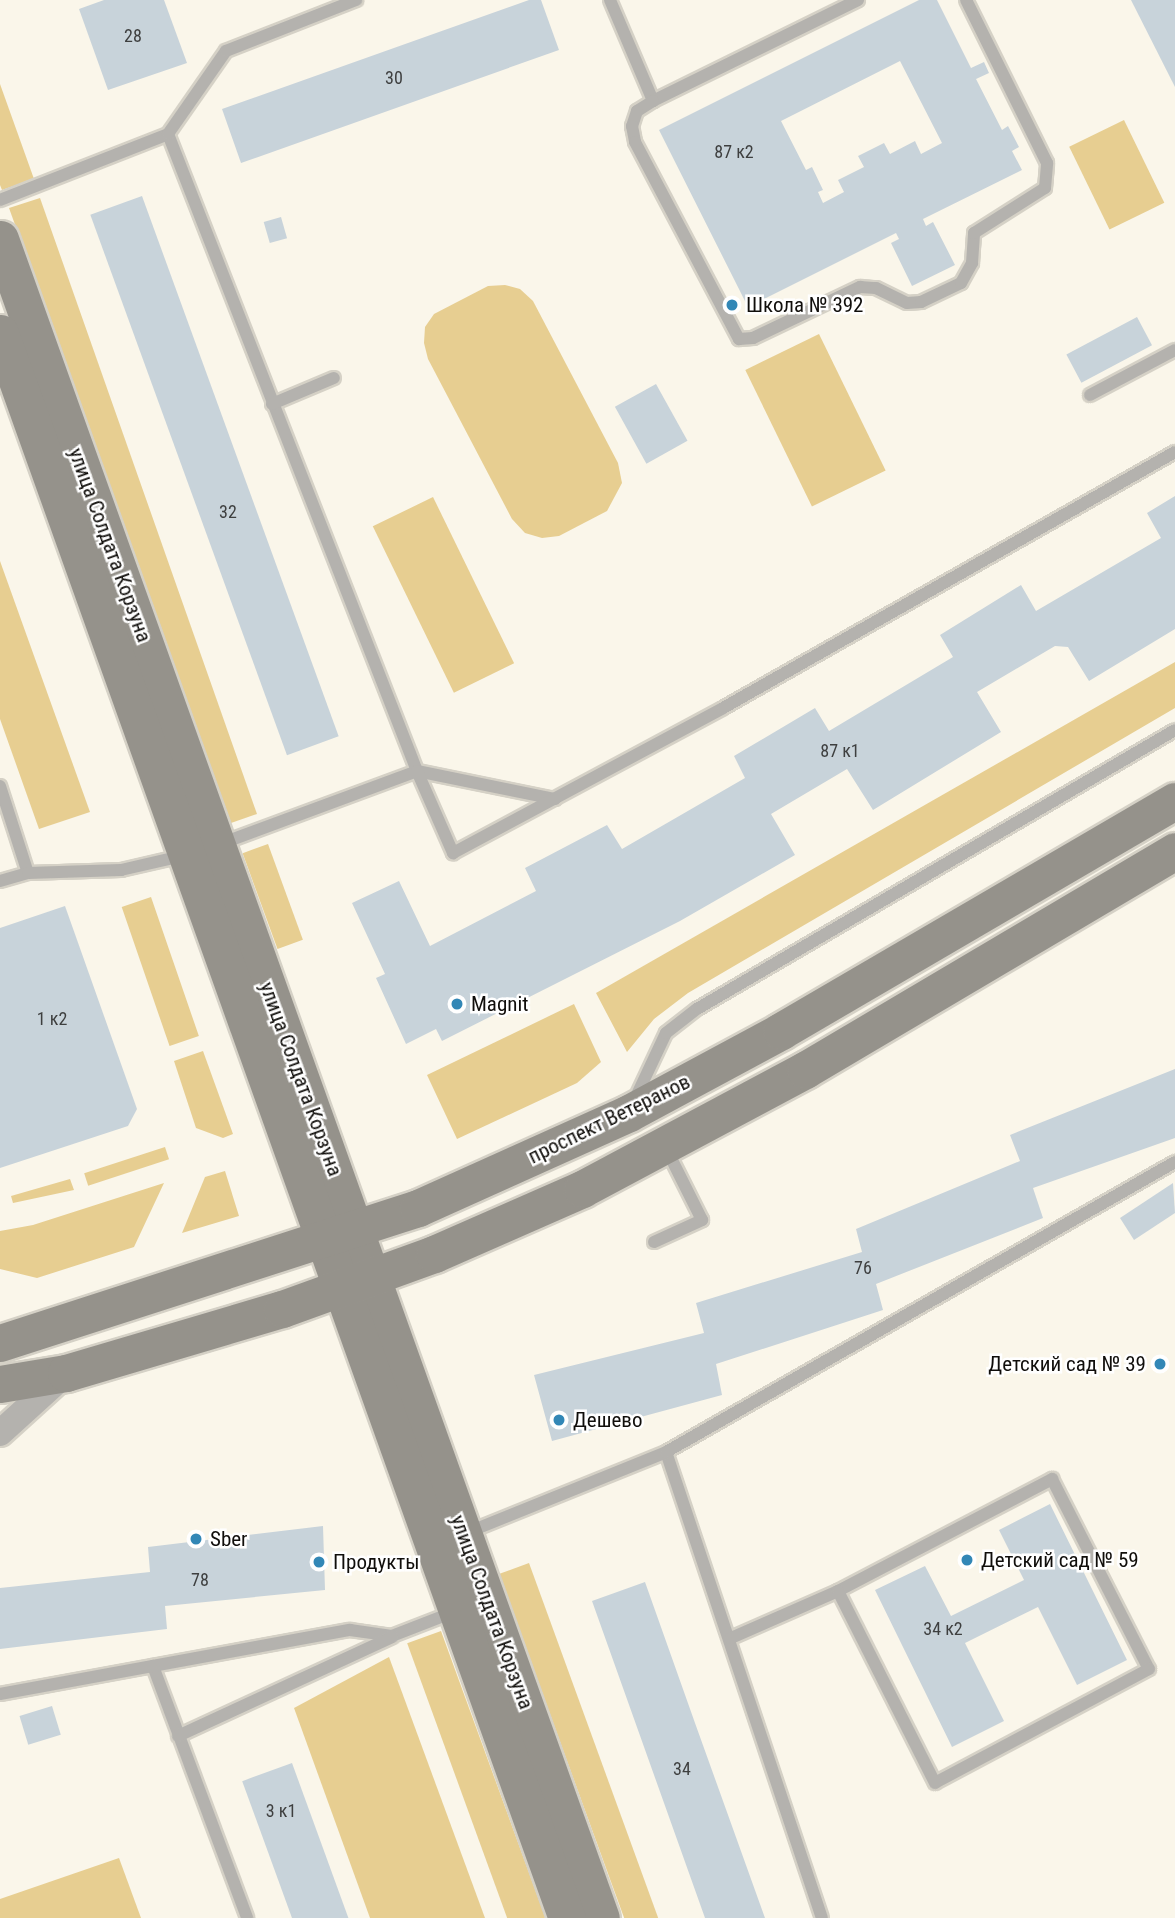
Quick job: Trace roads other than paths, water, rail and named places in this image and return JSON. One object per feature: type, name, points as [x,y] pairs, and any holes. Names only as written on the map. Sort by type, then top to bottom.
[{"type":"street","name":"улица Солдата Корзуна","points":[[1,244],[202,850],[472,1605],[567,1918]]},
{"type":"street","name":"улица Солдата Корзуна","points":[[0,333],[202,850]]},
{"type":"street","name":"проспект Ветеранов","points":[[0,1343],[418,1208],[629,1113],[781,1031],[1175,801]]},
{"type":"street","points":[[0,1384],[66,1373],[357,1282],[545,1206],[666,1147],[1175,851]]},
{"type":"street","points":[[0,1433],[66,1373]]},
{"type":"street","name":"улица Солдата Корзуна","points":[[472,1605],[601,1918]]},
{"type":"lane","points":[[0,200],[168,134],[226,51],[356,0]]},
{"type":"lane","points":[[610,0],[653,101]]},
{"type":"lane","points":[[858,0],[637,111],[632,126],[635,142],[739,340],[753,338],[860,287],[876,288],[907,303],[921,302],[961,283],[972,263],[974,233],[1036,196],[1048,176],[1047,163],[966,0]]},
{"type":"lane","points":[[168,134],[417,771],[453,853],[555,799],[1175,452]]},
{"type":"lane","points":[[1090,395],[1175,350]]},
{"type":"lane","points":[[272,404],[334,378]]},
{"type":"lane","points":[[629,1113],[666,1033],[697,1009],[1175,730]]},
{"type":"lane","points":[[0,881],[28,873],[121,870],[202,850],[417,771],[555,799]]},
{"type":"lane","points":[[0,786],[6,823],[28,873]]},
{"type":"lane","points":[[654,1242],[702,1220],[666,1147]]},
{"type":"lane","points":[[449,1540],[666,1452],[1175,1162]]},
{"type":"lane","points":[[666,1452],[731,1638],[822,1918]]},
{"type":"lane","points":[[731,1638],[838,1591],[1052,1479],[1149,1669],[935,1783],[838,1591]]},
{"type":"lane","points":[[178,1737],[392,1636],[472,1605]]},
{"type":"lane","points":[[0,1695],[350,1630],[392,1636]]},
{"type":"lane","points":[[153,1666],[247,1918]]},
{"type":"place","name":"Школа № 392","points":[[732,305]]},
{"type":"place","name":"Magnit","points":[[457,1004]]},
{"type":"place","name":"Детский сад № 39","points":[[1160,1364]]},
{"type":"place","name":"Дешево","points":[[559,1420]]},
{"type":"place","name":"Sber","points":[[196,1539]]},
{"type":"place","name":"Детский сад № 59","points":[[967,1560]]},
{"type":"place","name":"Продукты","points":[[319,1562]]}]
